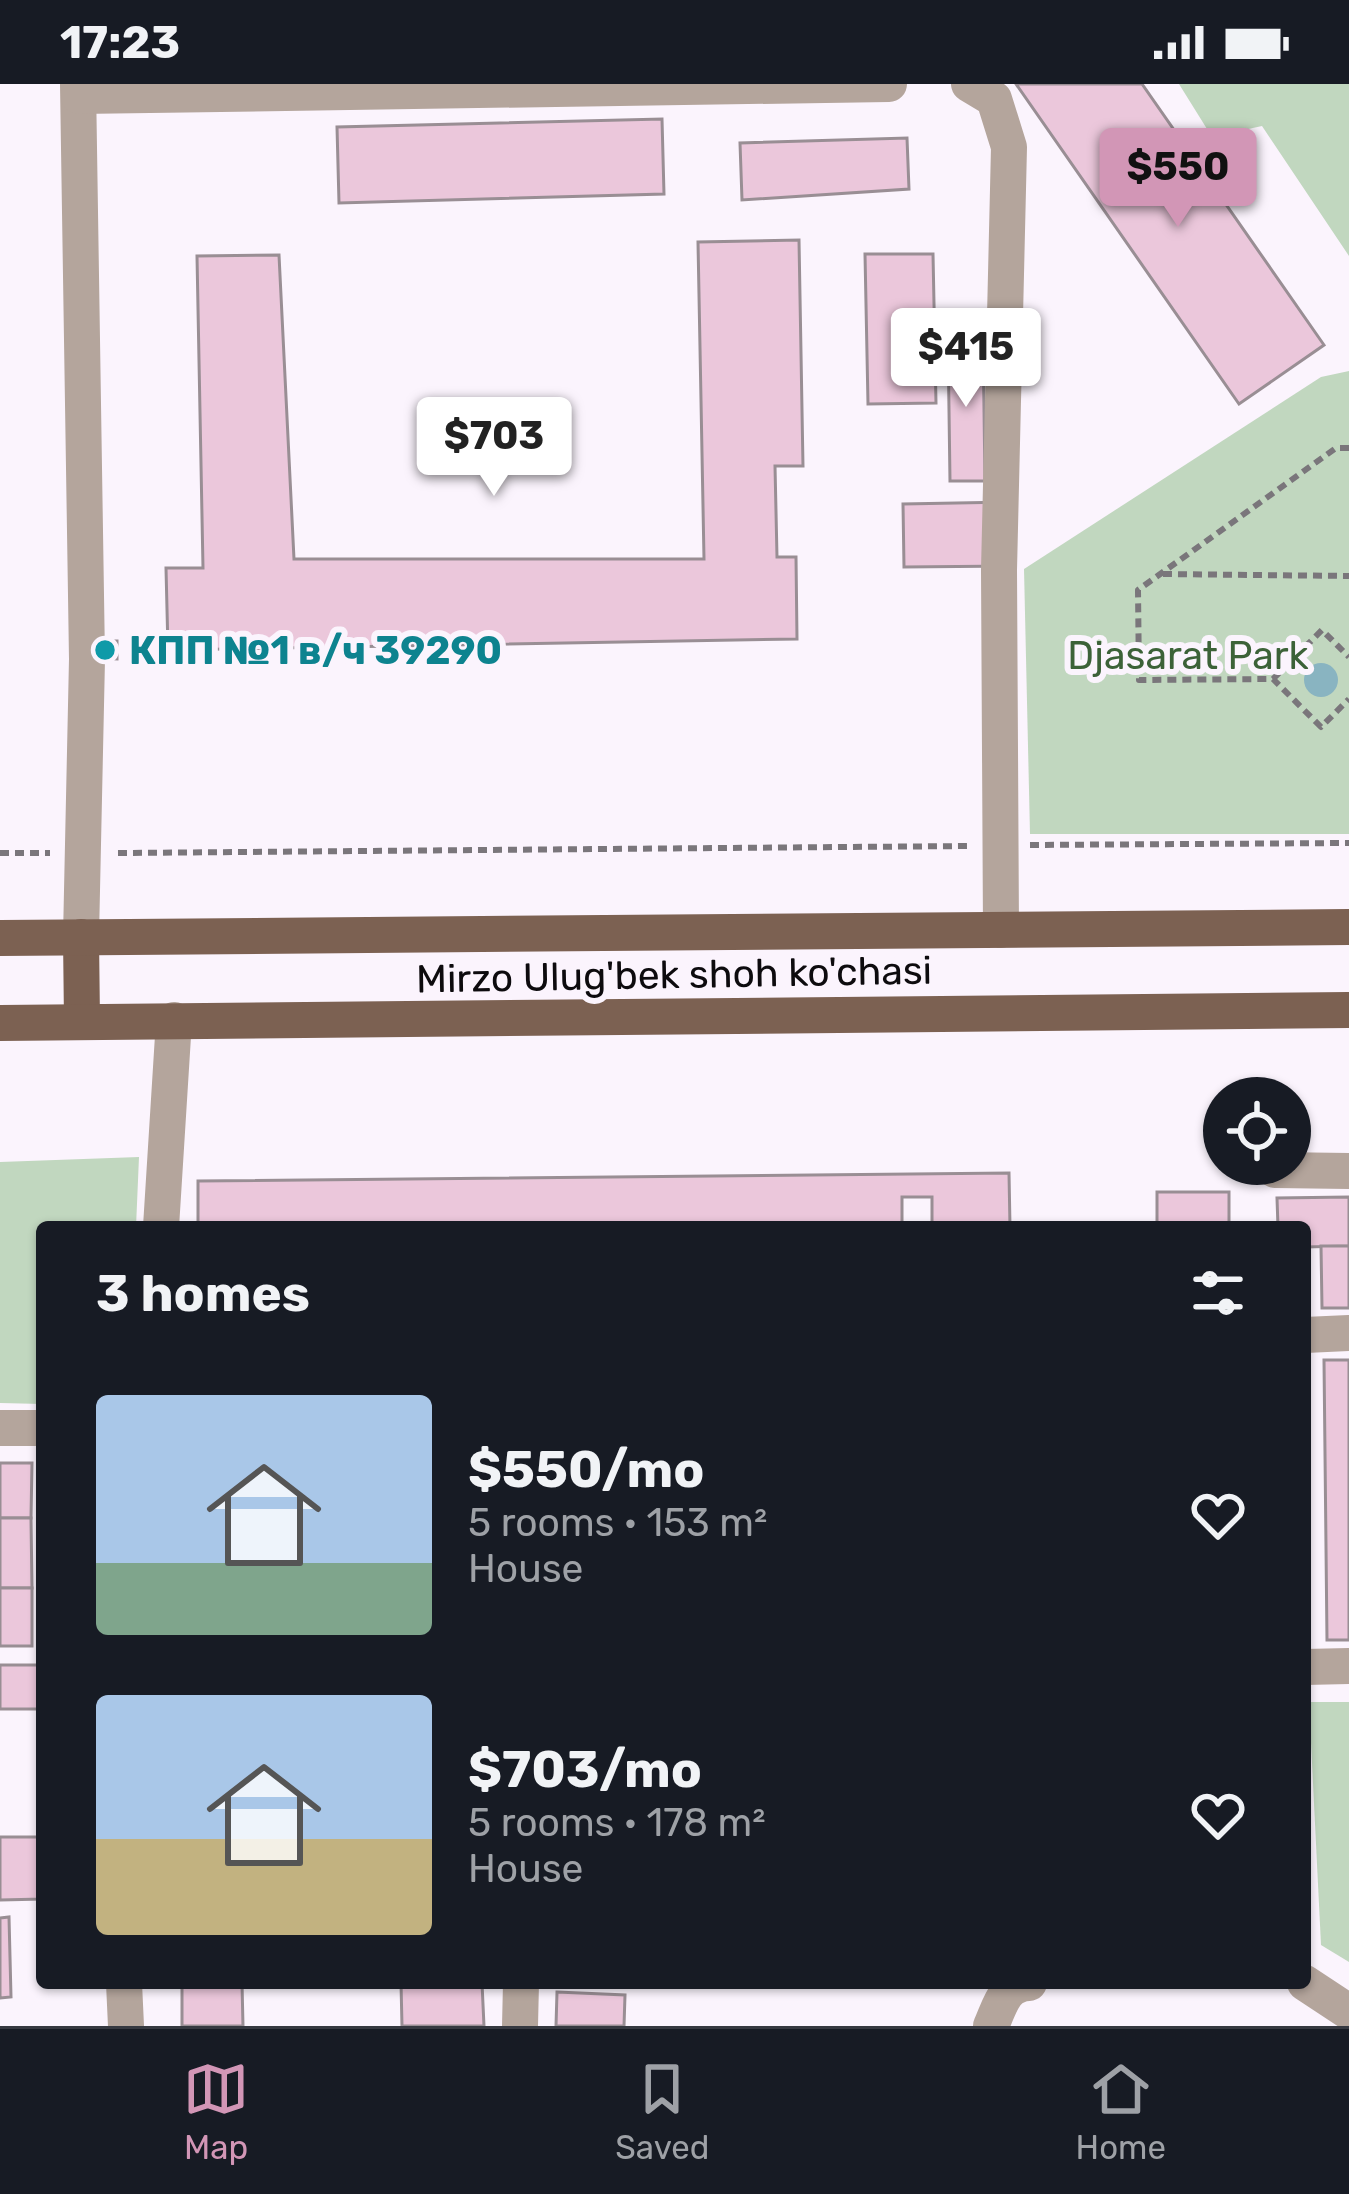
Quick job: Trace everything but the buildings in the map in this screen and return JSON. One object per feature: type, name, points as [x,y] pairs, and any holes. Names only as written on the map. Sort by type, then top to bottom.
[{"type":"main road","name":"Mirzo Ulug'bek shoh ko'chasi","points":[[0,938],[1349,927]]},
{"type":"main road","points":[[81,938],[82,1022]]},
{"type":"main road","name":"Mirzo Ulug'bek shoh ko'chasi","points":[[0,1023],[1349,1010]]},
{"type":"street","points":[[81,938],[87,659],[79,90],[889,84]]},
{"type":"street","points":[[969,84],[994,99],[1010,147],[1000,546],[1000,930]]},
{"type":"street","points":[[161,1221],[174,1020]]},
{"type":"street","points":[[1311,1170],[1349,1171]]},
{"type":"street","points":[[1311,1335],[1349,1334]]},
{"type":"street","points":[[0,1428],[36,1428]]},
{"type":"street","points":[[1311,1667],[1349,1666]]},
{"type":"street","points":[[1311,1987],[1349,2012]]},
{"type":"street","points":[[124,1989],[126,2026]]},
{"type":"street","points":[[520,2026],[521,1989]]},
{"type":"street","points":[[991,2026],[1008,1989]]},
{"type":"path","points":[[1349,448],[1336,448],[1138,590],[1138,680],[1273,680],[1321,727],[1349,698]]},
{"type":"path","points":[[1159,574],[1349,576]]},
{"type":"path","points":[[1273,680],[1322,630],[1349,657]]},
{"type":"path","points":[[0,854],[1349,843]]},
{"type":"green space","points":[[1179,84],[1349,84],[1349,256],[1262,126],[1212,137]]},
{"type":"green space","name":"Djasarat Park","points":[[1349,371],[1349,834],[1030,834],[1024,569],[1321,377]]},
{"type":"green space","points":[[139,1157],[136,1221],[36,1221],[36,1404],[0,1403],[0,1162]]},
{"type":"green space","points":[[1311,1702],[1349,1702],[1349,1962],[1321,1945]]},
{"type":"water","points":[[1321,663],[1333,668],[1338,680],[1333,692],[1321,697],[1309,692],[1304,680],[1309,668]]},
{"type":"place","name":"КПП №1 в/ч 39290","points":[[105,650]]}]
